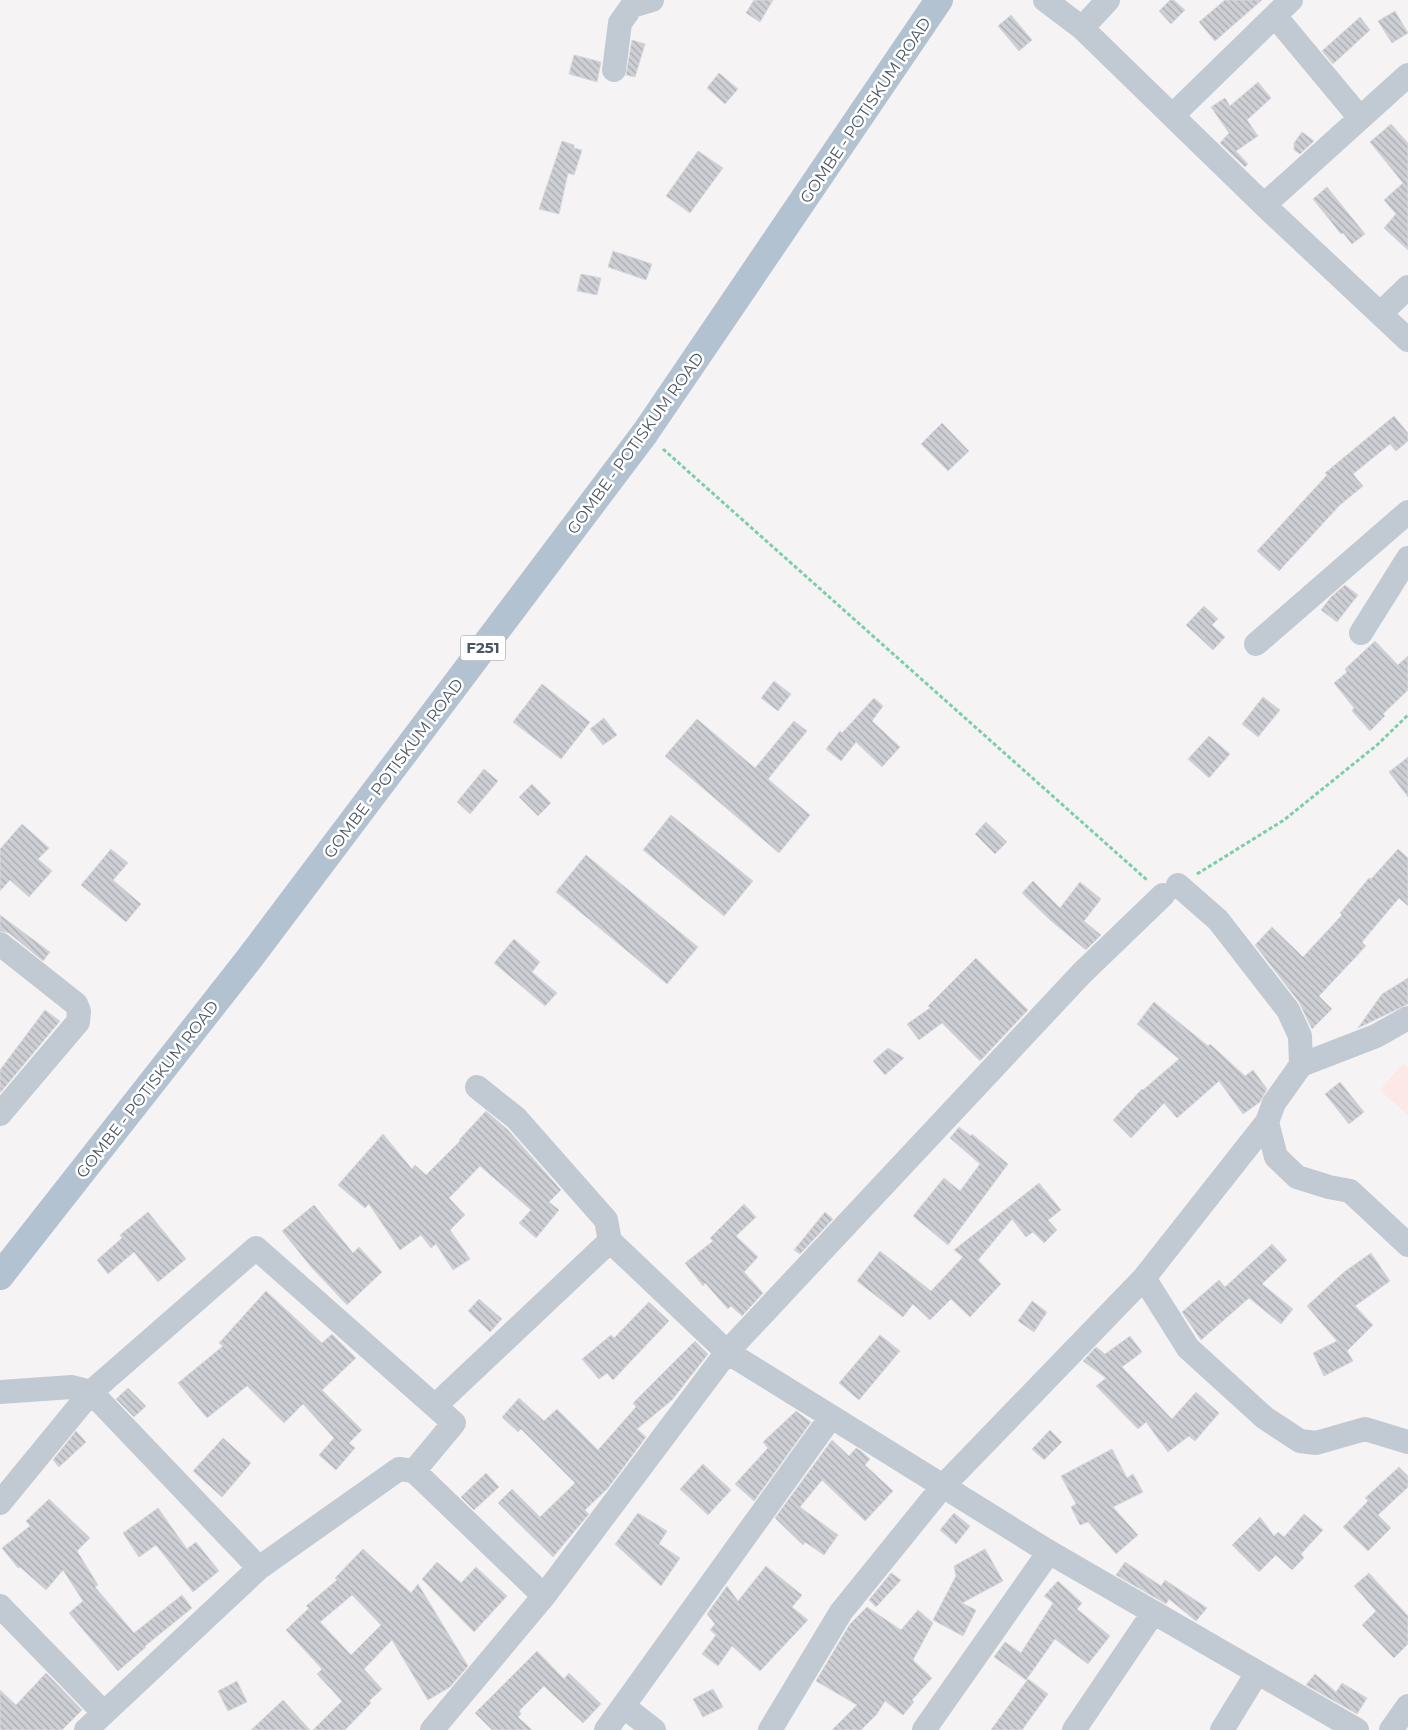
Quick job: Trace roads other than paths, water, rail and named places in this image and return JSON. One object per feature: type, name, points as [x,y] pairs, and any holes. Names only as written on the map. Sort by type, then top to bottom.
[{"type":"main road","name":"GOMBE - POTISKUM ROAD","points":[[0,1276],[249,959],[645,433],[939,0]]},
{"type":"street","points":[[614,70],[620,23],[632,6],[652,0]]},
{"type":"street","points":[[1046,0],[1082,28],[1174,115],[1264,205],[1408,340]]},
{"type":"street","points":[[1082,28],[1108,0]]},
{"type":"street","points":[[1174,115],[1283,8],[1360,118]]},
{"type":"street","points":[[1264,205],[1408,74]]},
{"type":"street","points":[[1381,313],[1408,287]]},
{"type":"street","points":[[1256,644],[1408,512]]},
{"type":"street","points":[[1361,633],[1408,558]]},
{"type":"street","points":[[432,1730],[544,1596],[727,1352],[1082,973],[1170,890],[1218,920],[1288,1010],[1300,1036],[1301,1065]]},
{"type":"street","points":[[0,944],[76,1004],[79,1011],[78,1022],[0,1114]]},
{"type":"street","points":[[770,1730],[841,1612],[943,1486],[1144,1278],[1267,1122],[1274,1103],[1301,1065],[1376,1036],[1408,1018]]},
{"type":"street","points":[[477,1087],[516,1118],[606,1220],[610,1241],[727,1352],[1049,1552],[1257,1674],[1357,1730]]},
{"type":"street","points":[[1267,1122],[1276,1158],[1297,1177],[1328,1187],[1350,1191],[1408,1245]]},
{"type":"street","points":[[435,1406],[610,1241]]},
{"type":"street","points":[[0,1503],[92,1392],[256,1248],[454,1423],[414,1471]]},
{"type":"street","points":[[1144,1278],[1188,1348],[1266,1418],[1300,1440],[1316,1443],[1365,1429],[1408,1442]]},
{"type":"street","points":[[0,1392],[72,1388],[92,1392],[259,1568]]},
{"type":"street","points":[[606,1730],[831,1417]]},
{"type":"street","points":[[86,1730],[259,1568],[399,1469],[414,1471],[544,1596]]},
{"type":"street","points":[[924,1730],[1049,1552]]},
{"type":"street","points":[[0,1606],[104,1713]]},
{"type":"street","points":[[1074,1730],[1153,1613]]},
{"type":"street","points":[[1222,1730],[1257,1674]]},
{"type":"street","points":[[623,1706],[654,1730]]},
{"type":"street","points":[[1391,1730],[1408,1706]]}]
